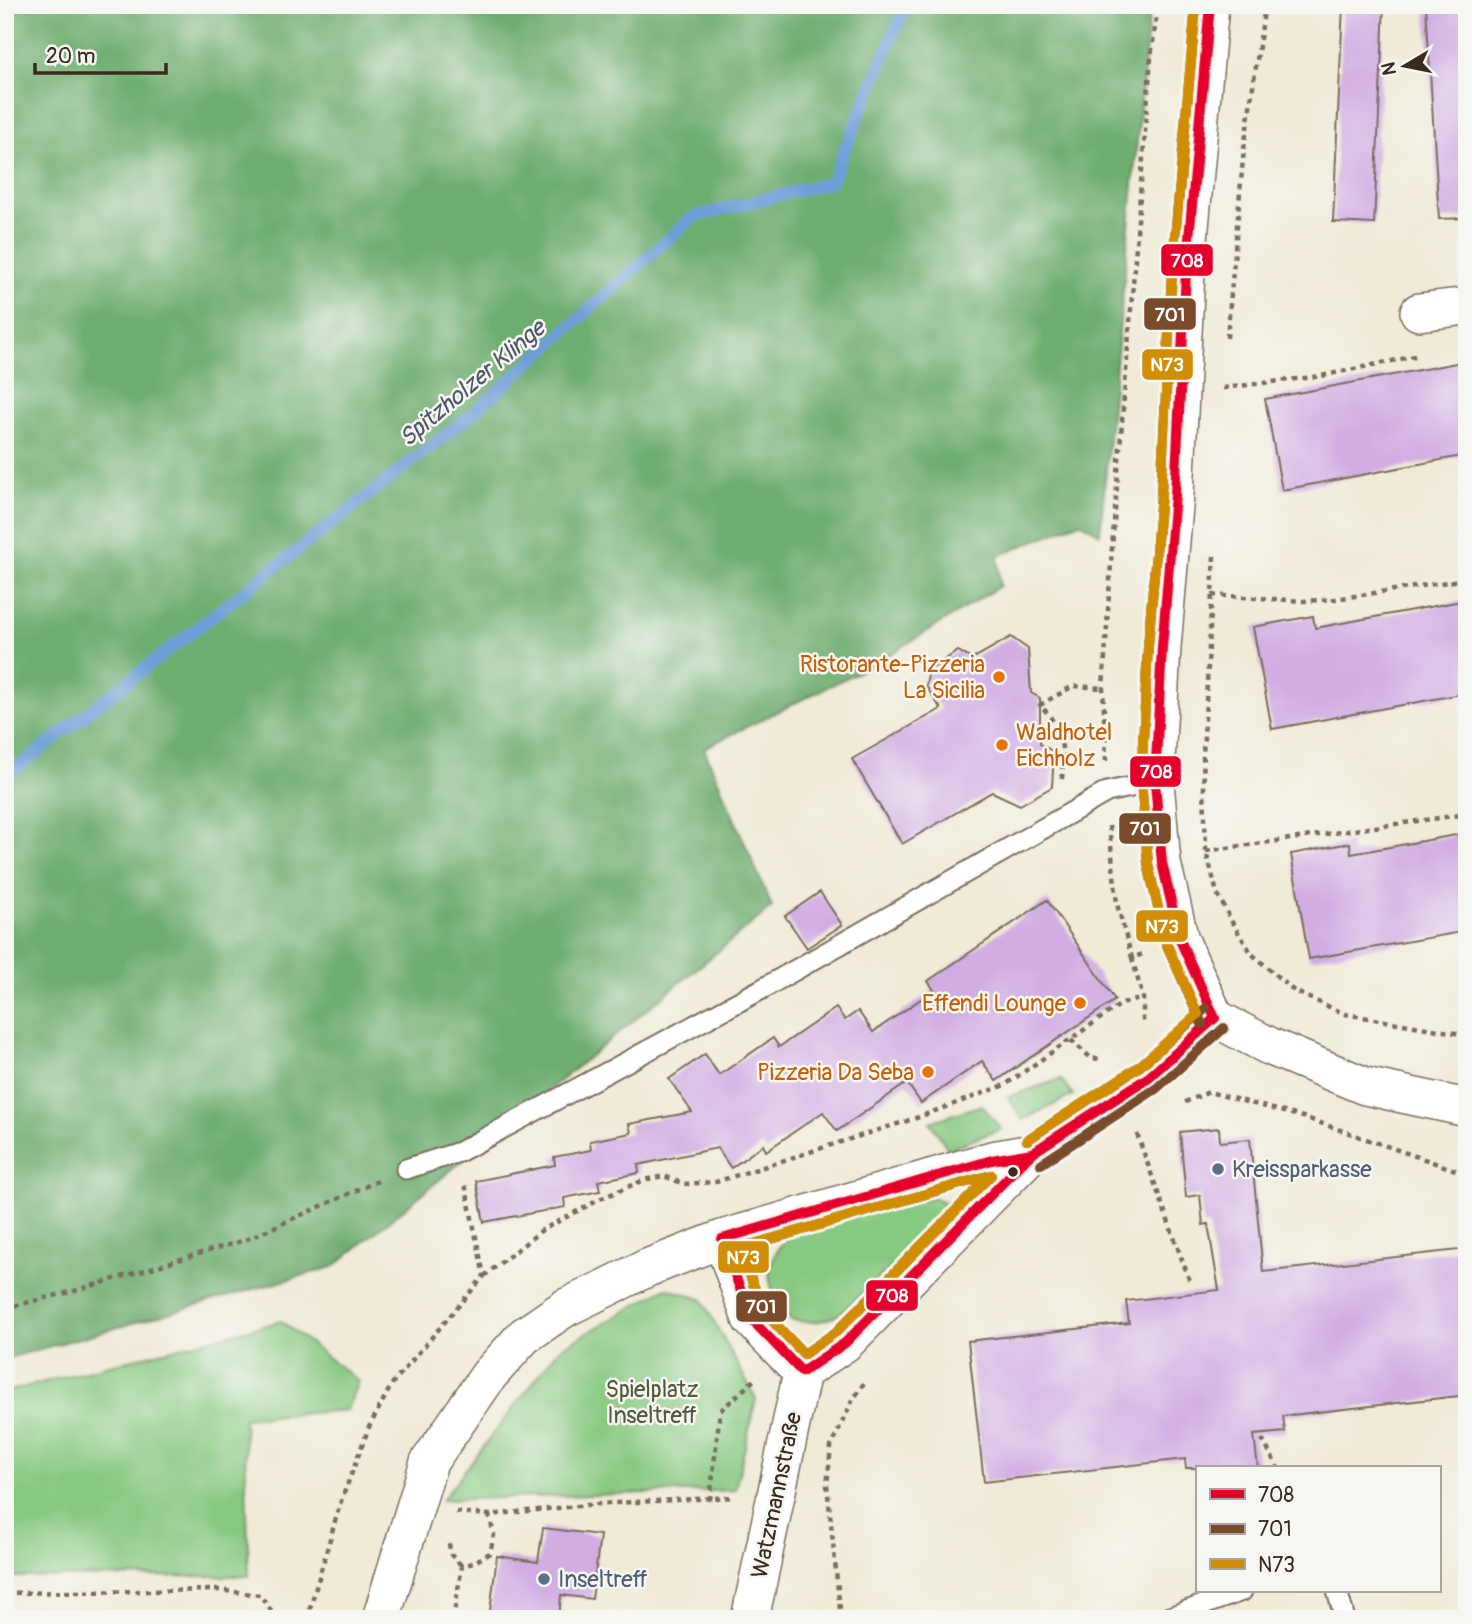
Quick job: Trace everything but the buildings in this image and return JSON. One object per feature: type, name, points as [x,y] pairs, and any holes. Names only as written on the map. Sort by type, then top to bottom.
[{"type":"street","points":[[1210,5],[1186,272],[1175,495],[1162,647],[1155,782],[1162,863],[1180,940],[1216,1018],[1269,1046],[1365,1086],[1467,1108]]},
{"type":"street","points":[[722,1239],[751,1319],[802,1372],[845,1343],[1032,1153],[1149,1077],[1216,1018]]},
{"type":"street","points":[[381,1619],[429,1462],[489,1375],[524,1336],[565,1308],[647,1268],[722,1239],[992,1160],[1032,1153]]},
{"type":"street","name":"Watzmannstraße","points":[[750,1619],[802,1372]]},
{"type":"lane","points":[[406,1169],[459,1152],[762,989],[1107,792],[1155,782]]},
{"type":"lane","points":[[1164,1619],[1239,1592]]},
{"type":"lane","points":[[1337,1592],[1345,1619]]},
{"type":"path","points":[[1107,792],[1103,688],[1112,548],[1150,71],[1158,5]]},
{"type":"path","points":[[1226,348],[1244,148],[1265,5]]},
{"type":"path","points":[[1223,388],[1321,376],[1434,352],[1439,309]]},
{"type":"path","points":[[1222,400],[1224,375]]},
{"type":"path","points":[[1214,554],[1203,755],[1206,851],[1217,893],[1252,954],[1294,992],[1345,1014],[1467,1035]]},
{"type":"path","points":[[1212,596],[1303,601],[1335,599],[1467,579]]},
{"type":"path","points":[[1061,819],[1062,742],[1054,719],[1040,705],[1073,686],[1103,688]]},
{"type":"path","points":[[1206,851],[1467,814]]},
{"type":"path","points":[[1132,958],[1143,998],[1144,1021],[1141,1029]]},
{"type":"path","points":[[307,1619],[340,1504],[369,1427],[391,1384],[484,1276],[542,1230],[602,1198],[644,1180],[664,1176],[684,1184],[716,1182],[919,1117],[1005,1084],[1121,1004],[1143,998]]},
{"type":"path","points":[[1070,1039],[1092,1059],[1105,1057]]},
{"type":"path","points":[[1184,1103],[1209,1092],[1303,1117],[1467,1174]]},
{"type":"path","points":[[1133,1124],[1190,1282]]},
{"type":"path","points":[[459,1152],[484,1276]]},
{"type":"path","points":[[5,1308],[74,1291],[245,1240],[406,1169]]},
{"type":"path","points":[[710,1500],[720,1411],[757,1377],[763,1387]]},
{"type":"path","points":[[841,1619],[827,1485],[831,1447],[851,1404],[866,1380]]},
{"type":"path","points":[[1262,1438],[1277,1466]]},
{"type":"path","points":[[451,1522],[453,1512],[489,1515],[598,1504],[710,1500],[776,1493]]},
{"type":"path","points":[[462,1566],[474,1563],[489,1553],[494,1535],[489,1515]]},
{"type":"path","points":[[450,1532],[448,1542],[451,1555],[462,1566]]},
{"type":"path","points":[[453,1619],[462,1566]]},
{"type":"path","points":[[5,1593],[218,1590],[260,1595],[276,1619]]},
{"type":"path","points":[[1428,1619],[1467,1612]]},
{"type":"green space","points":[[5,5],[1150,5],[1100,534],[1080,522],[998,556],[1000,586],[876,663],[704,748],[772,907],[333,1267],[5,1359]]},
{"type":"green space","points":[[1061,1079],[1073,1095],[1023,1120],[1008,1097]]},
{"type":"green space","points":[[982,1105],[1001,1129],[948,1149],[930,1122]]},
{"type":"green space","points":[[934,1198],[949,1204],[953,1211],[839,1314],[815,1322],[791,1320],[775,1297],[770,1276],[774,1256],[790,1233],[914,1199]]},
{"type":"green space","name":"Spielplatz Inseltreff","points":[[666,1288],[702,1299],[756,1399],[735,1490],[442,1500],[559,1349]]},
{"type":"green space","points":[[281,1321],[358,1381],[347,1410],[244,1418],[249,1576],[5,1577],[5,1392]]},
{"type":"waterway","name":"Spitzholzer Klinge","points":[[5,777],[470,416],[693,217],[831,182],[906,5]]},
{"type":"transit line","name":"701","points":[[1196,5],[1172,271],[1161,494],[1148,646],[1141,781],[1148,864],[1166,943],[1202,1024]]},
{"type":"transit line","name":"N73","points":[[1027,1140],[1140,1066],[1198,1014],[1166,943],[1148,864],[1141,781],[1148,646],[1161,494],[1172,271],[1196,5]]},
{"type":"transit line","name":"708","points":[[1210,5],[1186,272],[1175,495],[1162,647],[1155,782],[1162,863],[1180,940],[1215,1018]]},
{"type":"transit line","name":"701","points":[[1027,1140],[1140,1066],[1206,1008]]},
{"type":"transit line","name":"708","points":[[1032,1153],[1149,1077],[1215,1018]]},
{"type":"transit line","name":"701","points":[[1158,1087],[1224,1028]]},
{"type":"transit line","name":"701","points":[[1041,1164],[1157,1088]]},
{"type":"transit line","name":"708","points":[[1032,1153],[845,1343],[802,1372],[751,1319],[722,1239],[992,1160],[1032,1153]]},
{"type":"transit line","name":"701","points":[[991,1175],[836,1332],[804,1354],[763,1311],[740,1248],[991,1175]]},
{"type":"transit line","name":"N73","points":[[991,1175],[836,1332],[804,1354],[763,1311],[740,1248],[991,1175]]},
{"type":"place","name":"Ristorante-Pizzeria La Sicilia","points":[[999,677]]},
{"type":"place","name":"Waldhotel Eichholz","points":[[1002,745]]},
{"type":"place","name":"Effendi Lounge","points":[[1080,1003]]},
{"type":"place","name":"Pizzeria Da Seba","points":[[928,1072]]},
{"type":"place","name":"Kreissparkasse","points":[[1218,1169]]},
{"type":"place","name":"Inseltreff","points":[[544,1579]]}]
